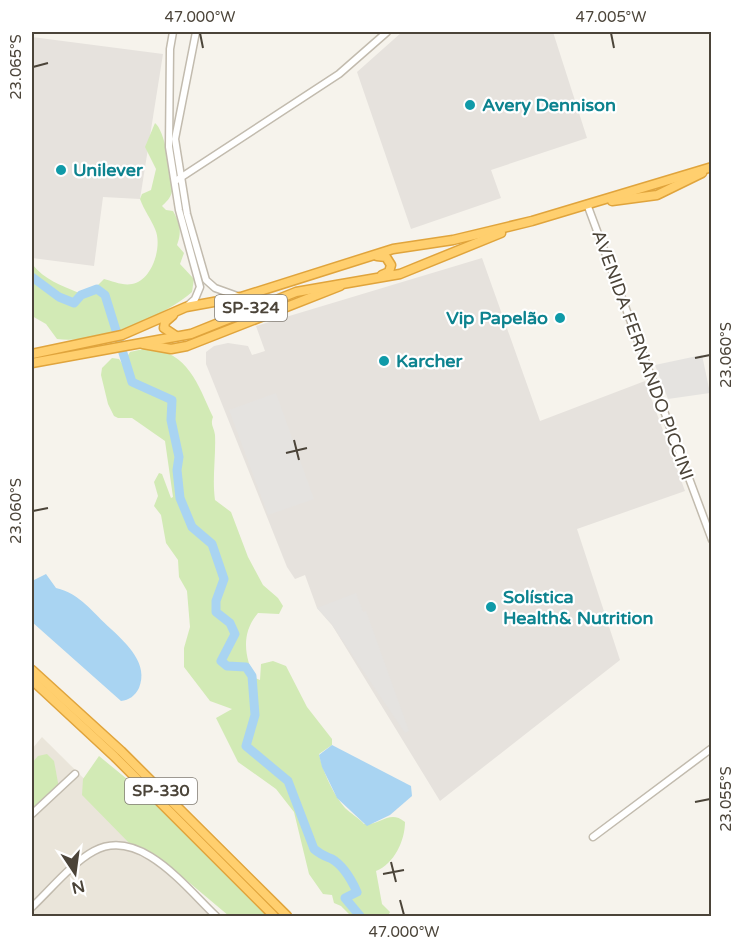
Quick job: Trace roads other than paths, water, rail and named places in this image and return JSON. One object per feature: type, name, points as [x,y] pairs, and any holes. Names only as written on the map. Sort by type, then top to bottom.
[{"type":"highway","name":"SP-324","points":[[32,363],[102,345],[186,307],[241,297],[393,249],[473,236],[532,221],[711,167]]},
{"type":"highway","name":"SP-324","points":[[32,354],[102,345],[136,344],[204,330],[296,292],[350,281],[370,280],[413,270],[532,221]]},
{"type":"highway","points":[[370,280],[391,268],[391,262],[386,257],[373,255]]},
{"type":"highway","points":[[136,344],[171,349],[187,346],[350,281]]},
{"type":"highway","points":[[179,336],[166,332],[164,324],[186,307]]},
{"type":"highway","name":"SP-330","points":[[32,670],[121,752],[287,916]]},
{"type":"highway","name":"SP-330","points":[[32,680],[115,757],[273,916]]},
{"type":"street","points":[[173,32],[168,135],[200,287],[195,299],[186,307]]},
{"type":"street","points":[[196,32],[175,139],[177,180],[206,280],[215,288],[241,297]]},
{"type":"street","points":[[177,180],[339,74],[387,32]]},
{"type":"street","name":"AVENIDA FERNANDO PICCINI","points":[[586,204],[711,540]]},
{"type":"street","points":[[593,837],[711,748]]},
{"type":"street","points":[[32,814],[75,774]]},
{"type":"street","points":[[32,907],[88,854],[110,846],[135,848],[157,859],[216,916]]},
{"type":"water","points":[[46,574],[56,588],[86,604],[135,655],[141,671],[141,679],[139,688],[132,697],[121,701],[32,622],[32,581]]},
{"type":"water","points":[[332,745],[411,786],[412,796],[390,815],[367,826],[337,798],[322,767],[319,755]]},
{"type":"waterway","points":[[32,277],[59,297],[74,303],[81,295],[97,289],[105,295],[132,382],[172,400],[171,420],[179,457],[177,470],[180,498],[192,527],[212,544],[224,579],[216,601],[216,612],[230,623],[235,634],[221,661],[227,666],[246,667],[252,676],[255,715],[246,746],[288,781],[314,849],[336,862],[347,874],[357,892],[345,898],[360,916]]},
{"type":"place","name":"Avery Dennison","points":[[470,105]]},
{"type":"place","name":"Unilever","points":[[61,170]]},
{"type":"place","name":"Vip Papelão","points":[[560,318]]},
{"type":"place","name":"Karcher","points":[[384,361]]},
{"type":"place","name":"Solística Health& Nutrition","points":[[491,607]]}]
